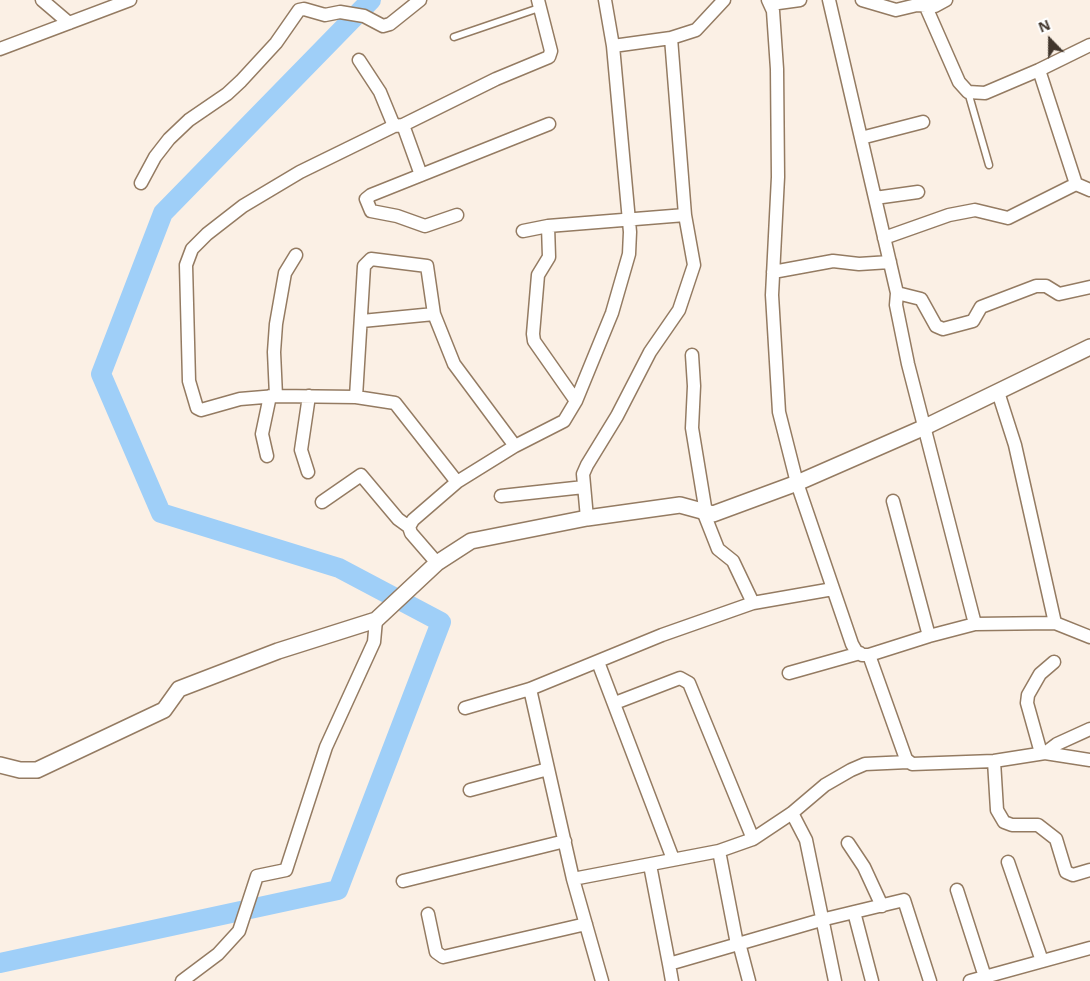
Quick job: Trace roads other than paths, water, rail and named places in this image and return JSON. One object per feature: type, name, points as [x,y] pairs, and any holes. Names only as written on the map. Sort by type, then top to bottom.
[{"type":"street","points":[[42,0],[69,23]]},
{"type":"street","points":[[0,49],[130,0]]},
{"type":"street","points":[[141,183],[169,139],[189,120],[227,94],[241,81],[276,43],[295,13],[304,9],[325,15],[340,12],[358,15],[381,26],[386,26],[420,0]]},
{"type":"street","points":[[409,527],[413,520],[456,482],[515,446],[564,421],[576,401],[612,313],[629,254],[629,219],[613,46],[605,0]]},
{"type":"street","points":[[613,46],[671,38],[702,26],[724,0]]},
{"type":"street","points":[[800,0],[770,2],[777,79],[778,178],[772,295],[779,412],[797,483],[852,644],[864,654],[908,762]]},
{"type":"street","points":[[829,0],[897,293],[896,305],[908,364],[975,624]]},
{"type":"street","points":[[862,0],[896,10],[917,6],[935,6],[946,0]]},
{"type":"street","points":[[456,482],[400,407],[395,403],[356,397],[273,396],[240,400],[201,410],[195,404],[190,381],[186,265],[192,249],[207,234],[243,206],[300,172],[496,78],[549,57],[551,51],[539,4]]},
{"type":"street","points":[[926,7],[959,82],[968,92],[975,94],[985,93],[1039,70],[1090,45]]},
{"type":"street","points":[[587,518],[583,474],[591,457],[618,416],[650,352],[679,310],[693,274],[694,265],[685,215],[671,38]]},
{"type":"street","points":[[359,60],[399,126],[421,175]]},
{"type":"street","points":[[1039,70],[1076,184],[1090,190]]},
{"type":"street","points":[[861,138],[922,122]]},
{"type":"street","points":[[457,215],[425,226],[369,209],[366,199],[370,194],[549,124]]},
{"type":"street","points":[[884,238],[949,215],[975,210],[1008,218],[1076,184]]},
{"type":"street","points":[[875,198],[918,192]]},
{"type":"street","points":[[523,231],[548,226],[685,215]]},
{"type":"street","points":[[548,226],[549,257],[538,275],[534,341],[576,401]]},
{"type":"street","points":[[267,456],[262,434],[273,396],[276,324],[285,273],[296,256]]},
{"type":"street","points":[[356,397],[364,266],[371,259],[427,266],[434,314],[454,364],[515,446]]},
{"type":"street","points":[[773,272],[833,261],[859,264],[890,262]]},
{"type":"street","points":[[897,293],[922,299],[936,326],[943,330],[973,320],[981,307],[1036,286],[1046,286],[1060,294],[1090,287]]},
{"type":"street","points":[[362,321],[434,314]]},
{"type":"street","points":[[0,764],[20,770],[37,770],[164,710],[179,689],[278,651],[377,620],[432,567],[471,541],[587,518],[680,505],[713,514],[797,483],[925,427],[1090,346]]},
{"type":"street","points":[[692,355],[694,386],[692,428],[704,512],[718,549],[733,561],[753,603]]},
{"type":"street","points":[[998,392],[1015,444],[1056,623]]},
{"type":"street","points":[[308,472],[301,450],[309,396]]},
{"type":"street","points":[[322,502],[360,475],[364,476],[398,519],[409,527],[432,567]]},
{"type":"street","points":[[501,496],[584,487]]},
{"type":"street","points":[[892,500],[929,636]]},
{"type":"street","points":[[465,708],[530,689],[662,635],[753,603],[833,589]]},
{"type":"street","points":[[182,981],[218,954],[239,931],[257,876],[286,870],[326,747],[374,642],[377,620]]},
{"type":"street","points":[[789,673],[975,624],[1056,623],[1090,637]]},
{"type":"street","points":[[598,662],[673,859]]},
{"type":"street","points":[[1043,753],[1027,703],[1028,695],[1040,674],[1054,662]]},
{"type":"street","points":[[615,703],[680,678],[689,682],[753,838]]},
{"type":"street","points":[[530,689],[564,841],[602,981]]},
{"type":"street","points":[[1043,753],[1057,744],[1090,729]]},
{"type":"street","points":[[574,879],[719,851],[753,838],[792,813],[826,785],[865,764],[994,761],[1043,753],[1090,760]]},
{"type":"street","points":[[994,761],[996,810],[999,817],[1012,825],[1038,825],[1046,829],[1056,840],[1065,869],[1069,874],[1090,870]]},
{"type":"street","points":[[470,790],[548,768]]},
{"type":"street","points":[[792,813],[806,840],[835,981]]},
{"type":"street","points":[[403,881],[564,841]]},
{"type":"street","points":[[848,843],[864,867],[882,906]]},
{"type":"street","points":[[719,851],[738,944],[749,981]]},
{"type":"street","points":[[1008,862],[1042,962]]},
{"type":"street","points":[[650,865],[669,964],[670,981]]},
{"type":"street","points":[[957,890],[984,977]]},
{"type":"street","points":[[669,964],[821,920],[904,900],[930,981]]},
{"type":"street","points":[[854,912],[872,981]]},
{"type":"street","points":[[428,914],[436,952],[442,957],[586,924]]},
{"type":"street","points":[[970,981],[1090,948]]},
{"type":"lane","points":[[454,37],[539,4]]},
{"type":"lane","points":[[968,92],[989,165]]},
{"type":"waterway","points":[[0,963],[338,890],[441,622],[339,568],[161,513],[101,374],[163,213],[371,0]]}]
